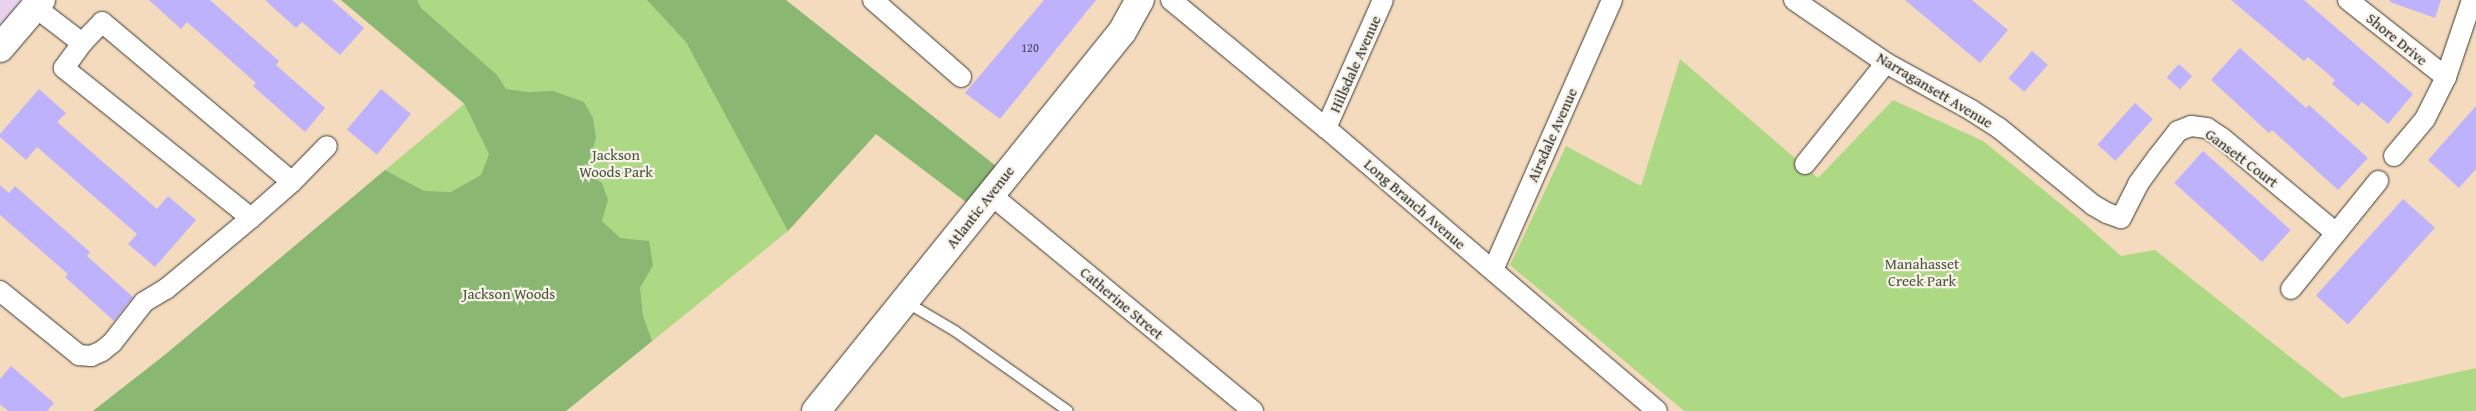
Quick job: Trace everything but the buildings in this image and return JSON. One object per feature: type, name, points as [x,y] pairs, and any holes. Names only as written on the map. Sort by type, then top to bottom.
[{"type":"main road","name":"Atlantic Avenue","points":[[816,411],[1122,32],[1140,0]]},
{"type":"main road","points":[[0,48],[38,4]]},
{"type":"street","points":[[873,0],[961,77]]},
{"type":"street","name":"Long Branch Avenue","points":[[1171,0],[1326,128],[1493,270],[1653,410]]},
{"type":"street","name":"Hillsdale Avenue","points":[[1326,128],[1383,0]]},
{"type":"street","name":"Airsdale Avenue","points":[[1493,270],[1612,0]]},
{"type":"street","name":"Narragansett Avenue","points":[[1794,0],[1886,63],[1971,110],[1999,128],[2093,205],[2121,218]]},
{"type":"street","name":"Shore Drive","points":[[2348,0],[2446,77]]},
{"type":"street","name":"Shore Drive","points":[[2394,156],[2425,119],[2446,77],[2472,0]]},
{"type":"street","points":[[38,4],[82,43]]},
{"type":"street","points":[[252,218],[64,68],[82,43],[102,22],[292,182]]},
{"type":"street","points":[[1805,164],[1886,63]]},
{"type":"street","name":"Gansett Court","points":[[2121,218],[2138,184],[2157,158],[2178,131],[2192,126],[2207,128],[2222,138],[2336,232]]},
{"type":"street","points":[[0,291],[79,355],[91,356],[102,351],[112,343],[144,302],[166,289],[252,218],[292,182],[327,146]]},
{"type":"street","points":[[2291,289],[2378,181]]},
{"type":"street","name":"Catherine Street","points":[[990,194],[1253,411]]},
{"type":"lane","points":[[905,301],[955,331],[1068,411]]},
{"type":"shaded area","points":[[0,0],[29,0],[0,35]]},
{"type":"green space","name":"Jackson Woods Park","points":[[341,0],[786,0],[966,202],[876,134],[788,231],[566,411],[93,411],[166,354],[464,104]]},
{"type":"green space","name":"Jackson Woods","points":[[341,0],[417,0],[421,8],[497,75],[506,89],[527,92],[553,91],[584,102],[593,118],[596,138],[585,172],[602,183],[608,200],[602,221],[620,238],[649,241],[653,265],[640,288],[643,316],[652,341],[566,411],[93,411],[166,354],[385,170],[424,191],[451,192],[481,175],[489,154],[464,103]]},
{"type":"green space","points":[[647,0],[786,0],[996,166],[966,202],[876,134],[788,231],[686,42]]},
{"type":"green space","name":"Manahasset Creek Park","points":[[1680,59],[1818,178],[1893,100],[1983,141],[2078,218],[2121,256],[2155,250],[2342,398],[2476,368],[2476,411],[1684,411],[1510,265],[1566,146],[1641,186]]}]
